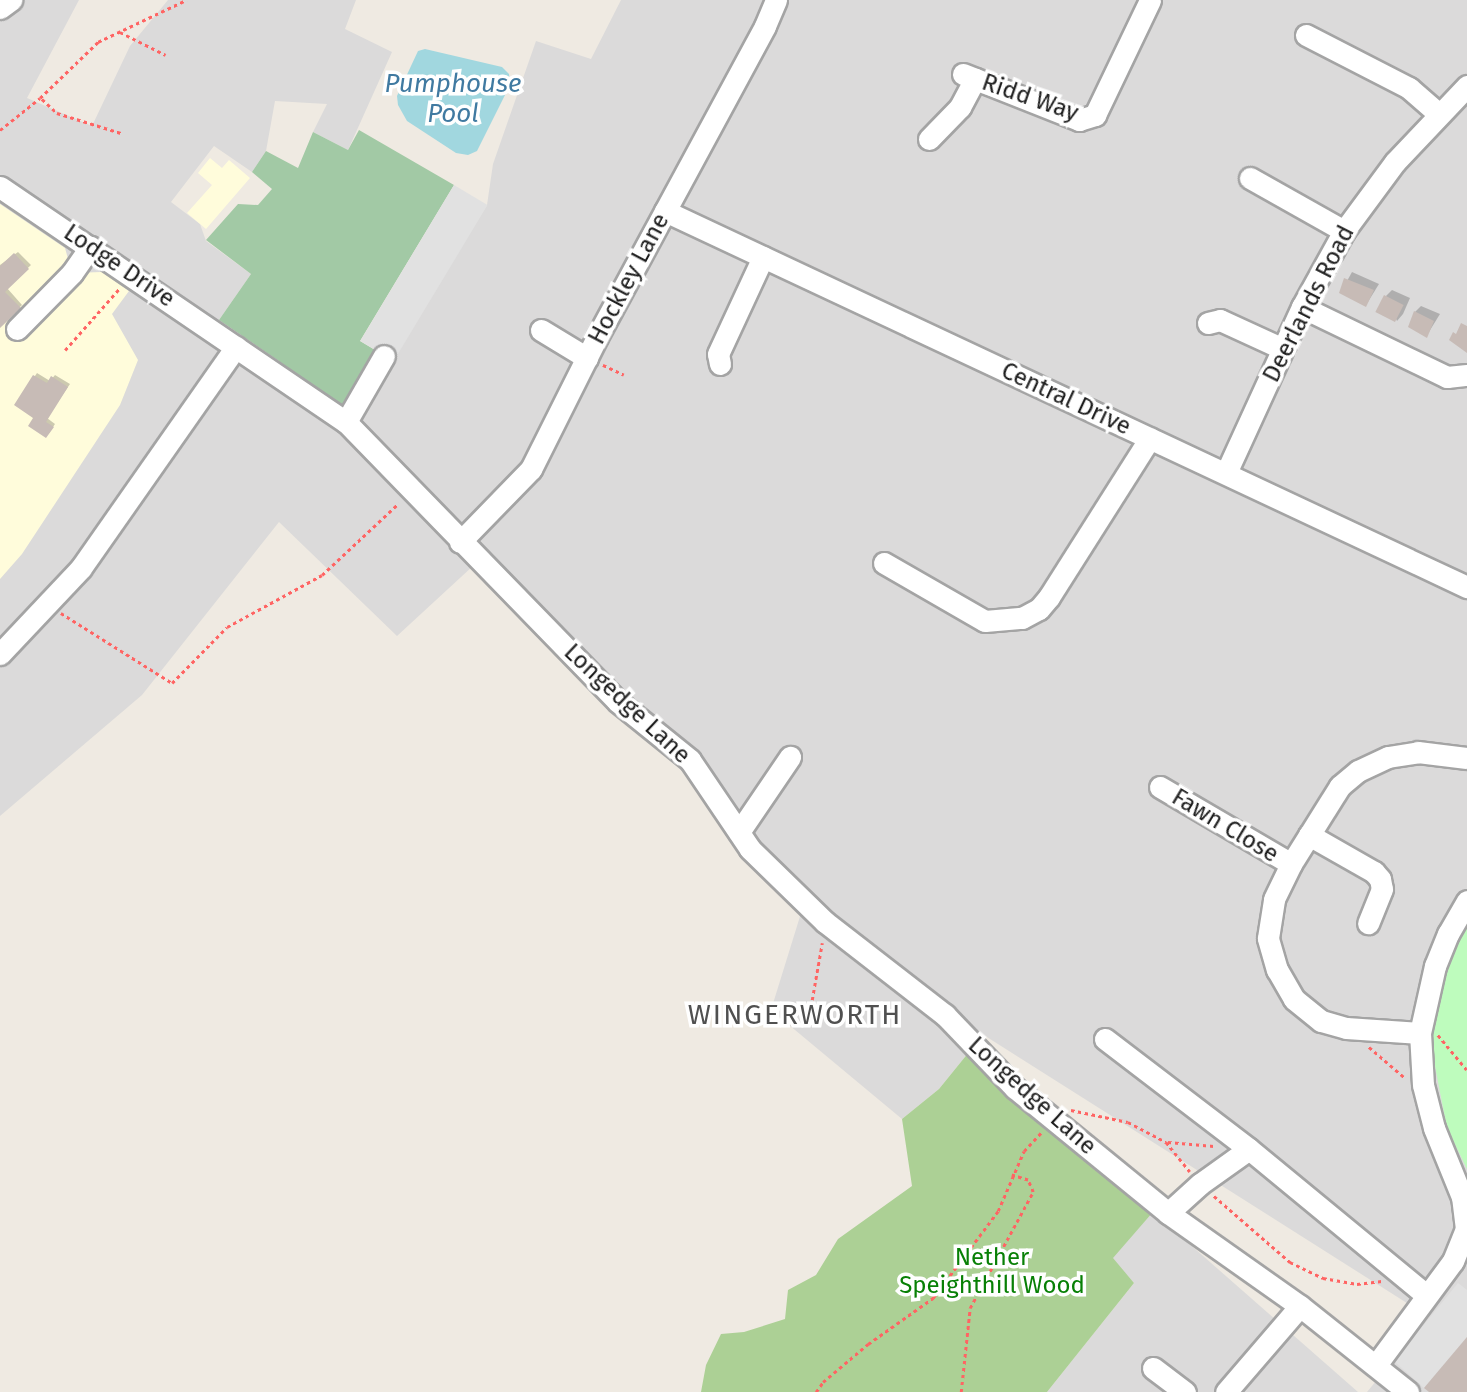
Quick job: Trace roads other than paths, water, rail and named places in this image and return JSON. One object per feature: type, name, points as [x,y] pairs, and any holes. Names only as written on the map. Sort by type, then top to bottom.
[{"type":"street","points":[[0,8],[10,0]]},
{"type":"street","name":"Hockley Lane","points":[[460,542],[531,469],[587,358],[765,26],[776,0]]},
{"type":"street","name":"Ridd Way","points":[[929,139],[960,107],[969,76],[1079,120],[1095,115],[1150,0]]},
{"type":"street","points":[[1306,35],[1409,88],[1439,114]]},
{"type":"street","name":"Deerlands Road","points":[[1226,473],[1302,307],[1344,231],[1395,162],[1467,86]]},
{"type":"street","points":[[1250,178],[1344,231]]},
{"type":"street","name":"Lodge Drive","points":[[0,187],[236,347]]},
{"type":"street","name":"Central Drive","points":[[665,211],[1467,587]]},
{"type":"street","points":[[17,329],[72,273],[90,247]]},
{"type":"street","points":[[720,364],[718,354],[763,257]]},
{"type":"street","points":[[1302,307],[1447,377],[1467,375]]},
{"type":"street","points":[[1208,323],[1220,320],[1283,349]]},
{"type":"street","points":[[541,330],[587,358]]},
{"type":"street","points":[[0,654],[81,568],[115,524],[236,347]]},
{"type":"street","name":"Longedge Lane","points":[[236,347],[346,422],[617,701],[690,760],[750,849],[825,922],[945,1015],[1015,1088],[1168,1213],[1300,1306],[1408,1392]]},
{"type":"street","points":[[346,422],[384,356]]},
{"type":"street","points":[[884,564],[985,621],[1022,618],[1039,609],[1049,597],[1150,438]]},
{"type":"street","points":[[1421,1024],[1346,1028],[1321,1021],[1294,999],[1277,970],[1268,938],[1273,899],[1291,864],[1340,786],[1358,771],[1388,757],[1418,752],[1467,758]]},
{"type":"street","points":[[739,832],[790,757]]},
{"type":"street","name":"Fawn Close","points":[[1160,787],[1291,864]]},
{"type":"street","points":[[1309,835],[1380,878],[1382,889],[1368,923]]},
{"type":"street","points":[[1376,1365],[1426,1294],[1460,1266],[1465,1229],[1462,1197],[1434,1128],[1425,1094],[1421,1024],[1435,966],[1467,901]]},
{"type":"street","points":[[1105,1039],[1249,1149],[1426,1294]]},
{"type":"street","points":[[1168,1213],[1200,1184],[1249,1149]]},
{"type":"street","points":[[1226,1392],[1300,1306]]},
{"type":"street","points":[[1153,1368],[1185,1392]]},
{"type":"water","name":"Pumphouse Pool","points":[[425,49],[502,67],[509,74],[510,85],[477,151],[468,155],[456,153],[407,121],[398,105],[397,96],[418,51]]},
{"type":"district","name":"WINGERWORTH","points":[[795,1015]]},
{"type":"park label","name":"Nether Speighthill Wood","points":[[992,1272]]}]
